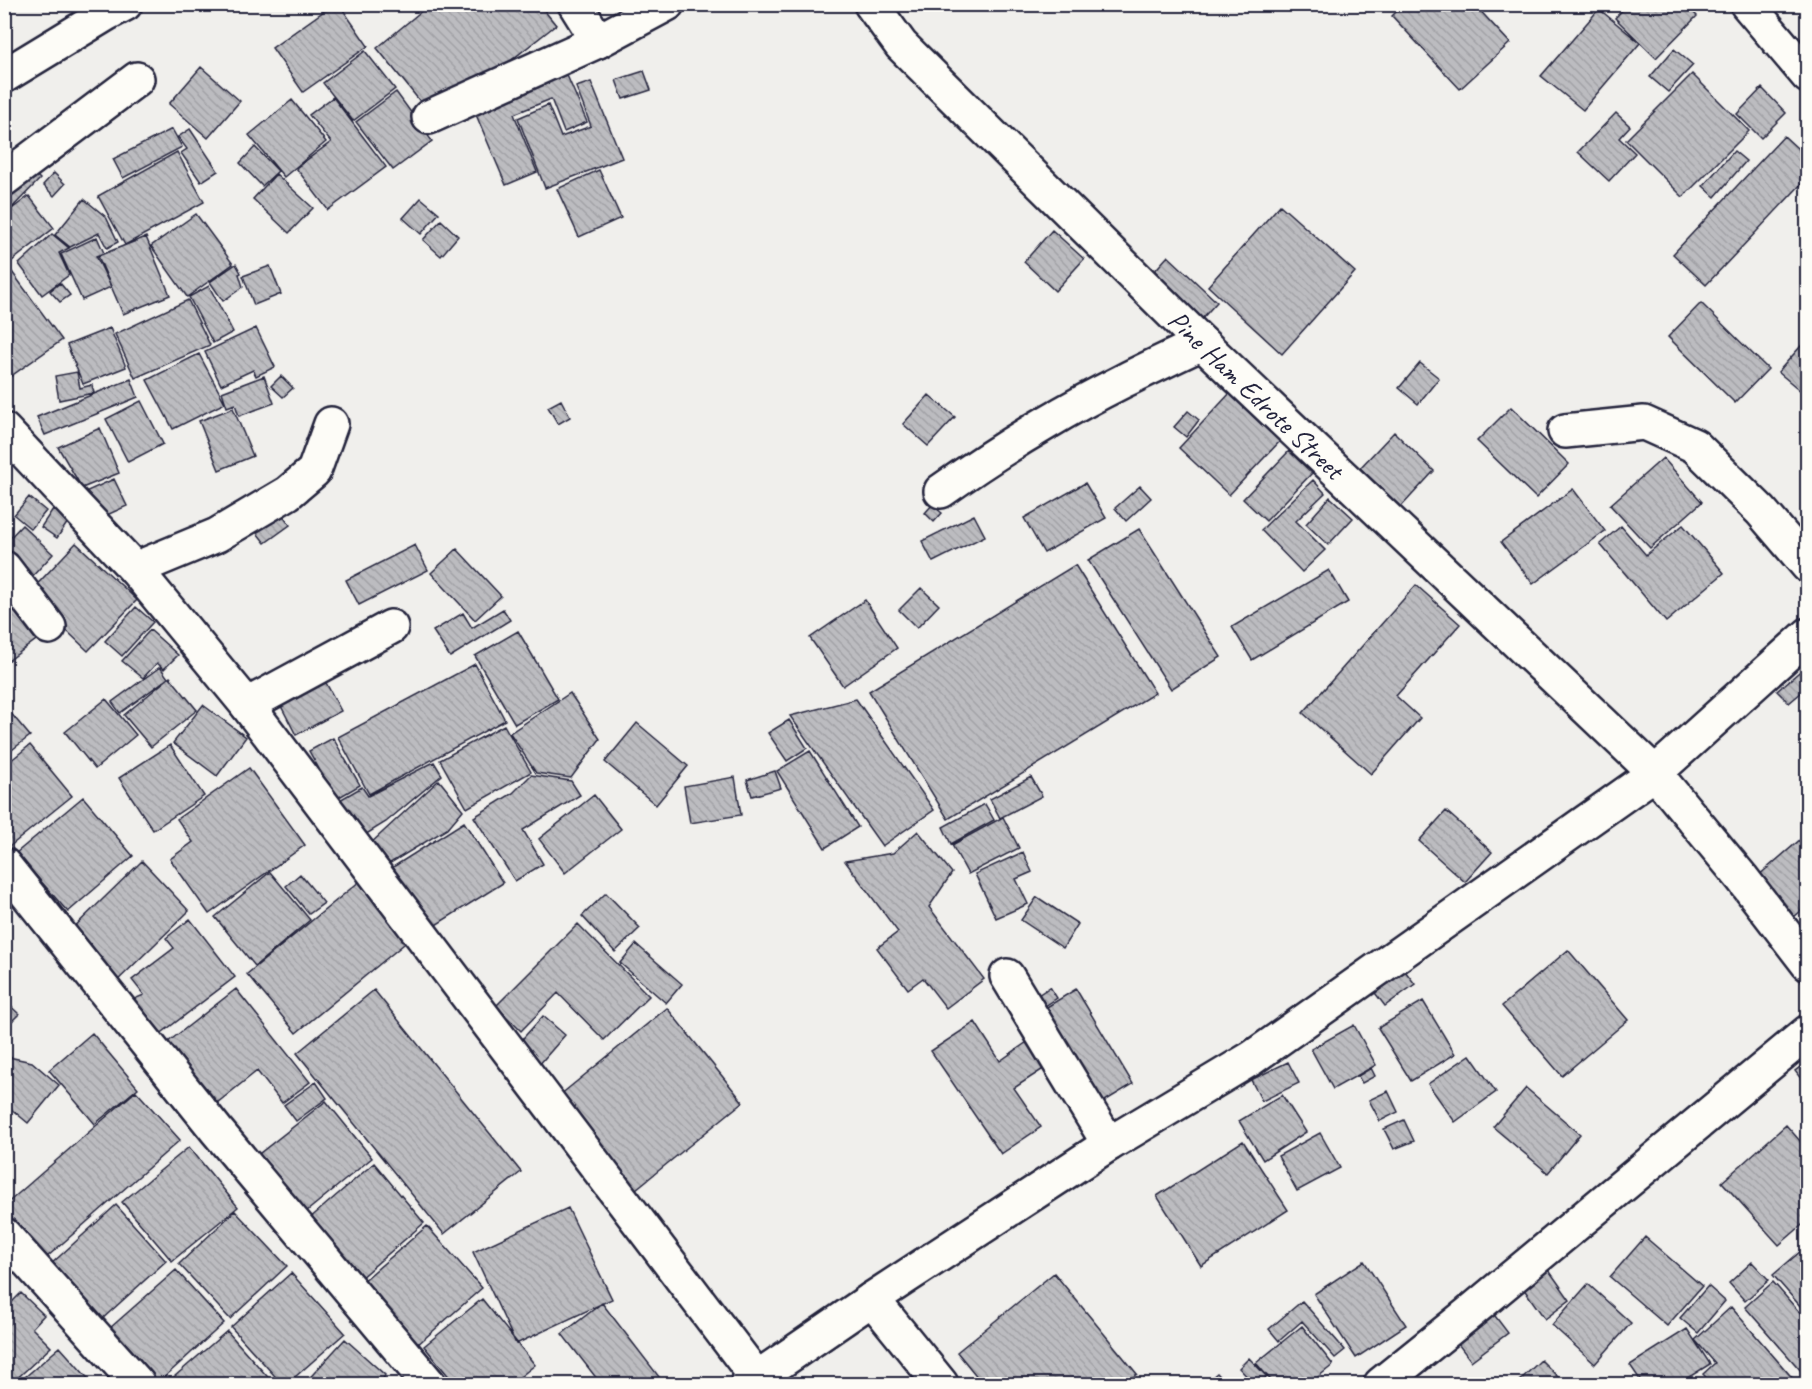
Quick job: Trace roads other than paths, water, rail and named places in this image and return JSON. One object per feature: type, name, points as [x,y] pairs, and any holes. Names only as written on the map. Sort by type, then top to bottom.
[{"type":"street","points":[[4,76],[125,4]]},
{"type":"street","points":[[574,4],[598,41]]},
{"type":"street","points":[[429,117],[598,41],[667,4]]},
{"type":"street","name":"Pine Ham Edrote Street","points":[[871,4],[901,45],[1202,344],[1655,773],[1808,964]]},
{"type":"street","points":[[1747,4],[1808,76]]},
{"type":"street","points":[[4,179],[137,79]]},
{"type":"street","points":[[941,491],[1045,423],[1117,384],[1202,344]]},
{"type":"street","points":[[1565,431],[1644,423],[1695,446],[1761,511],[1808,566]]},
{"type":"street","points":[[135,570],[217,534],[288,493],[314,471],[331,424]]},
{"type":"street","points":[[4,430],[135,570],[247,705],[752,1381],[1108,1144],[1252,1058],[1655,773],[1808,635]]},
{"type":"street","points":[[4,568],[49,627]]},
{"type":"street","points":[[247,705],[391,627]]},
{"type":"street","points":[[4,865],[217,1131],[429,1384]]},
{"type":"street","points":[[1007,976],[1108,1144]]},
{"type":"street","points":[[1381,1384],[1808,1032]]},
{"type":"street","points":[[4,1235],[138,1384]]},
{"type":"street","points":[[872,1299],[941,1384]]}]
